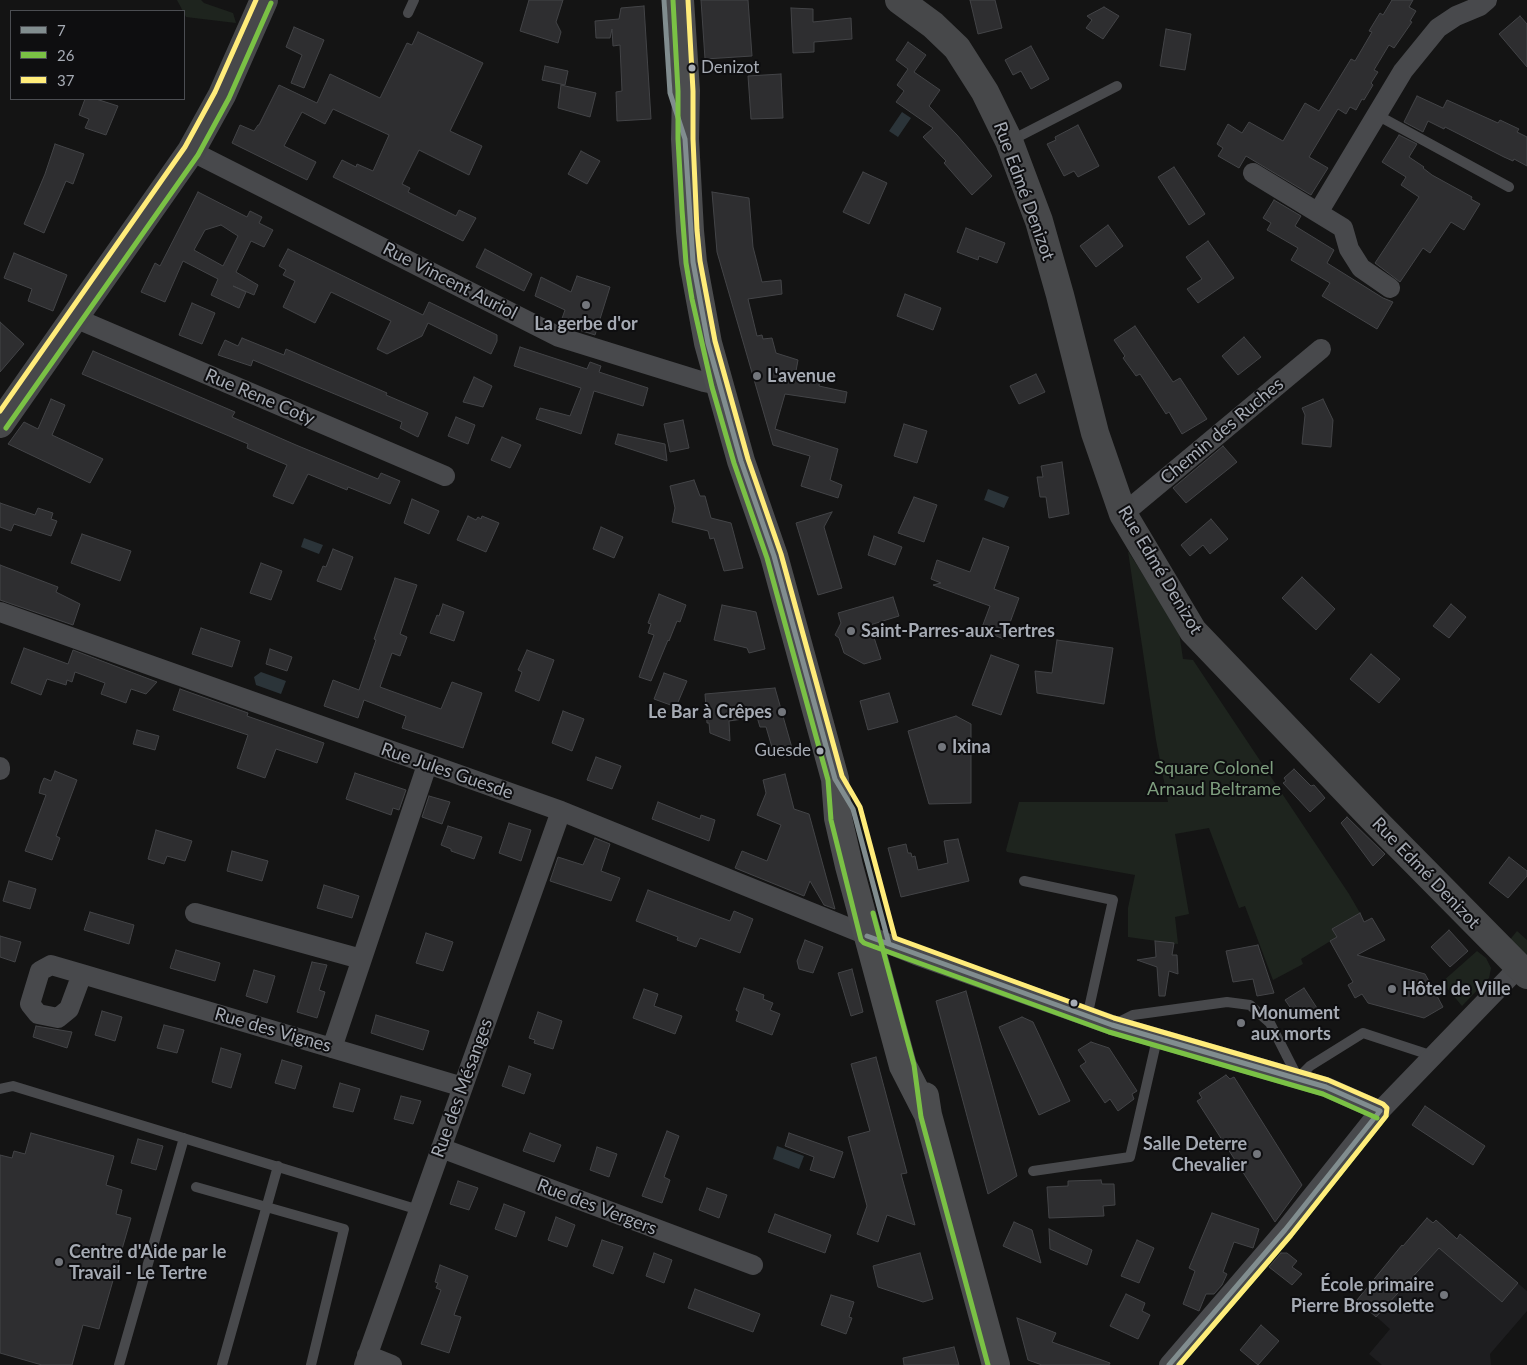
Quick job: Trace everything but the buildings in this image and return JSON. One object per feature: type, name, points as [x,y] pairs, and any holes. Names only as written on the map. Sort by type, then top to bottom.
[{"type":"main road","points":[[664,0],[670,94],[685,139]]},
{"type":"main road","points":[[680,0],[686,91],[685,139],[693,262],[706,334],[741,461],[774,556],[835,779],[853,809],[878,940],[920,1064],[928,1115],[996,1365]]},
{"type":"street","points":[[0,424],[192,151],[222,96],[264,0]]},
{"type":"street","name":"Rue Edmé Denizot","points":[[900,0],[933,25],[957,48],[985,92],[1009,141],[1039,221],[1095,433],[1123,514],[1193,631],[1376,822],[1523,971]]},
{"type":"street","points":[[1319,211],[1403,71],[1438,28],[1456,16],[1480,6],[1487,0]]},
{"type":"street","name":"Rue Vincent Auriol","points":[[192,151],[560,337],[719,385]]},
{"type":"street","points":[[1253,173],[1319,211],[1343,228],[1349,249],[1361,268],[1390,288]]},
{"type":"street","name":"Rue Rene Coty","points":[[75,318],[445,476]]},
{"type":"street","name":"Chemin des Ruches","points":[[1123,514],[1321,349]]},
{"type":"street","name":"Rue Jules Guesde","points":[[0,612],[561,812],[878,940],[1087,1016],[1157,1039],[1326,1087],[1380,1111]]},
{"type":"street","points":[[332,1048],[427,765]]},
{"type":"street","name":"Rue des Mésanges","points":[[366,1360],[561,812]]},
{"type":"street","points":[[195,913],[361,959]]},
{"type":"street","points":[[1170,1365],[1292,1223],[1380,1111],[1433,1056],[1523,971]]},
{"type":"street","name":"Rue des Vignes","points":[[82,974],[463,1087]]},
{"type":"street","name":"Rue des Vergers","points":[[441,1148],[754,1265]]},
{"type":"street","points":[[366,1360],[392,1365]]},
{"type":"lane","points":[[408,13],[414,0]]},
{"type":"lane","points":[[1009,141],[1117,86]]},
{"type":"lane","points":[[1377,115],[1509,187]]},
{"type":"lane","points":[[1024,882],[1112,900],[1087,1016]]},
{"type":"lane","points":[[1112,1025],[1133,1015],[1227,1002],[1250,1005],[1270,1023],[1298,1078],[1310,1066],[1363,1033],[1433,1056]]},
{"type":"lane","points":[[1033,1171],[1130,1157],[1157,1039]]},
{"type":"lane","points":[[0,1089],[12,1086],[419,1210]]},
{"type":"lane","points":[[119,1365],[184,1138]]},
{"type":"lane","points":[[222,1365],[278,1166]]},
{"type":"lane","points":[[196,1187],[344,1229],[311,1365]]},
{"type":"shaded area","points":[[902,112],[911,118],[898,137],[889,131]]},
{"type":"shaded area","points":[[988,489],[1009,497],[1004,508],[984,500]]},
{"type":"shaded area","points":[[304,538],[323,545],[319,554],[301,547]]},
{"type":"shaded area","points":[[261,672],[286,681],[281,694],[256,685],[254,677]]},
{"type":"shaded area","points":[[777,1146],[804,1156],[799,1169],[773,1159]]},
{"type":"shaded area","name":"École primaire Pierre Brossolette","points":[[1427,1218],[1433,1222],[1436,1220],[1455,1241],[1460,1234],[1527,1291],[1527,1311],[1490,1354],[1491,1365],[1382,1365],[1369,1354],[1390,1329],[1370,1311],[1368,1314],[1360,1308],[1362,1305],[1357,1300]]},
{"type":"green space","points":[[177,0],[201,0],[204,3],[233,13],[236,23],[186,17],[185,10],[182,10]]},
{"type":"green space","name":"Square Colonel Arnaud Beltrame","points":[[1128,551],[1179,632],[1183,659],[1193,660],[1360,913],[1332,929],[1337,937],[1301,959],[1303,964],[1273,980],[1245,906],[1239,908],[1209,828],[1175,834],[1189,914],[1175,917],[1178,944],[1128,937],[1128,908],[1135,875],[1007,852],[1006,850],[1019,802],[1168,802],[1156,740]]},
{"type":"green space","points":[[1517,931],[1527,940],[1527,970],[1504,947]]},
{"type":"green space","points":[[1477,951],[1486,958],[1491,968],[1489,978],[1462,1006],[1442,982]]},
{"type":"transit line","name":"37","points":[[0,411],[185,147],[215,92],[256,0]]},
{"type":"transit line","name":"7","points":[[664,0],[670,93],[685,139],[693,262],[708,343],[741,461],[774,556],[835,779],[853,809],[889,944]]},
{"type":"transit line","name":"26","points":[[673,0],[682,210],[686,263],[692,299],[712,387],[734,463],[767,558],[828,780],[831,820],[861,940],[864,943],[1109,1032],[1323,1094],[1377,1118]]},
{"type":"transit line","name":"37","points":[[688,0],[697,230],[700,261],[715,341],[748,459],[781,554],[842,776],[860,807],[895,938],[1114,1018],[1328,1080],[1383,1104],[1387,1108],[1386,1116],[1291,1235],[1179,1365]]},
{"type":"transit line","name":"26","points":[[6,428],[198,155],[229,98],[271,3]]},
{"type":"transit line","name":"26","points":[[873,913],[914,1065],[921,1117],[988,1365]]},
{"type":"transit line","name":"7","points":[[867,936],[1112,1025],[1326,1087],[1380,1111]]},
{"type":"transit line","name":"7","points":[[1169,1365],[1285,1230],[1380,1111]]},
{"type":"transit line","name":"26","points":[[1179,1365],[1291,1235],[1386,1116]]},
{"type":"place","name":"Denizot","points":[[692,68]]},
{"type":"place","name":"La gerbe d'or","points":[[586,305]]},
{"type":"place","name":"L'avenue","points":[[757,376]]},
{"type":"place","name":"Saint-Parres-aux-Tertres","points":[[851,631]]},
{"type":"place","name":"Le Bar à Crêpes","points":[[782,712]]},
{"type":"place","name":"Ixina","points":[[942,747]]},
{"type":"place","name":"Guesde","points":[[820,751]]},
{"type":"place","name":"Hôtel de Ville","points":[[1392,989]]},
{"type":"place","name":"Monument aux morts","points":[[1241,1023]]},
{"type":"place","name":"Salle Deterre Chevalier","points":[[1257,1154]]},
{"type":"place","name":"Centre d'Aide par le Travail - Le Tertre","points":[[59,1262]]},
{"type":"place","name":"École primaire Pierre Brossolette","points":[[1444,1295]]}]
